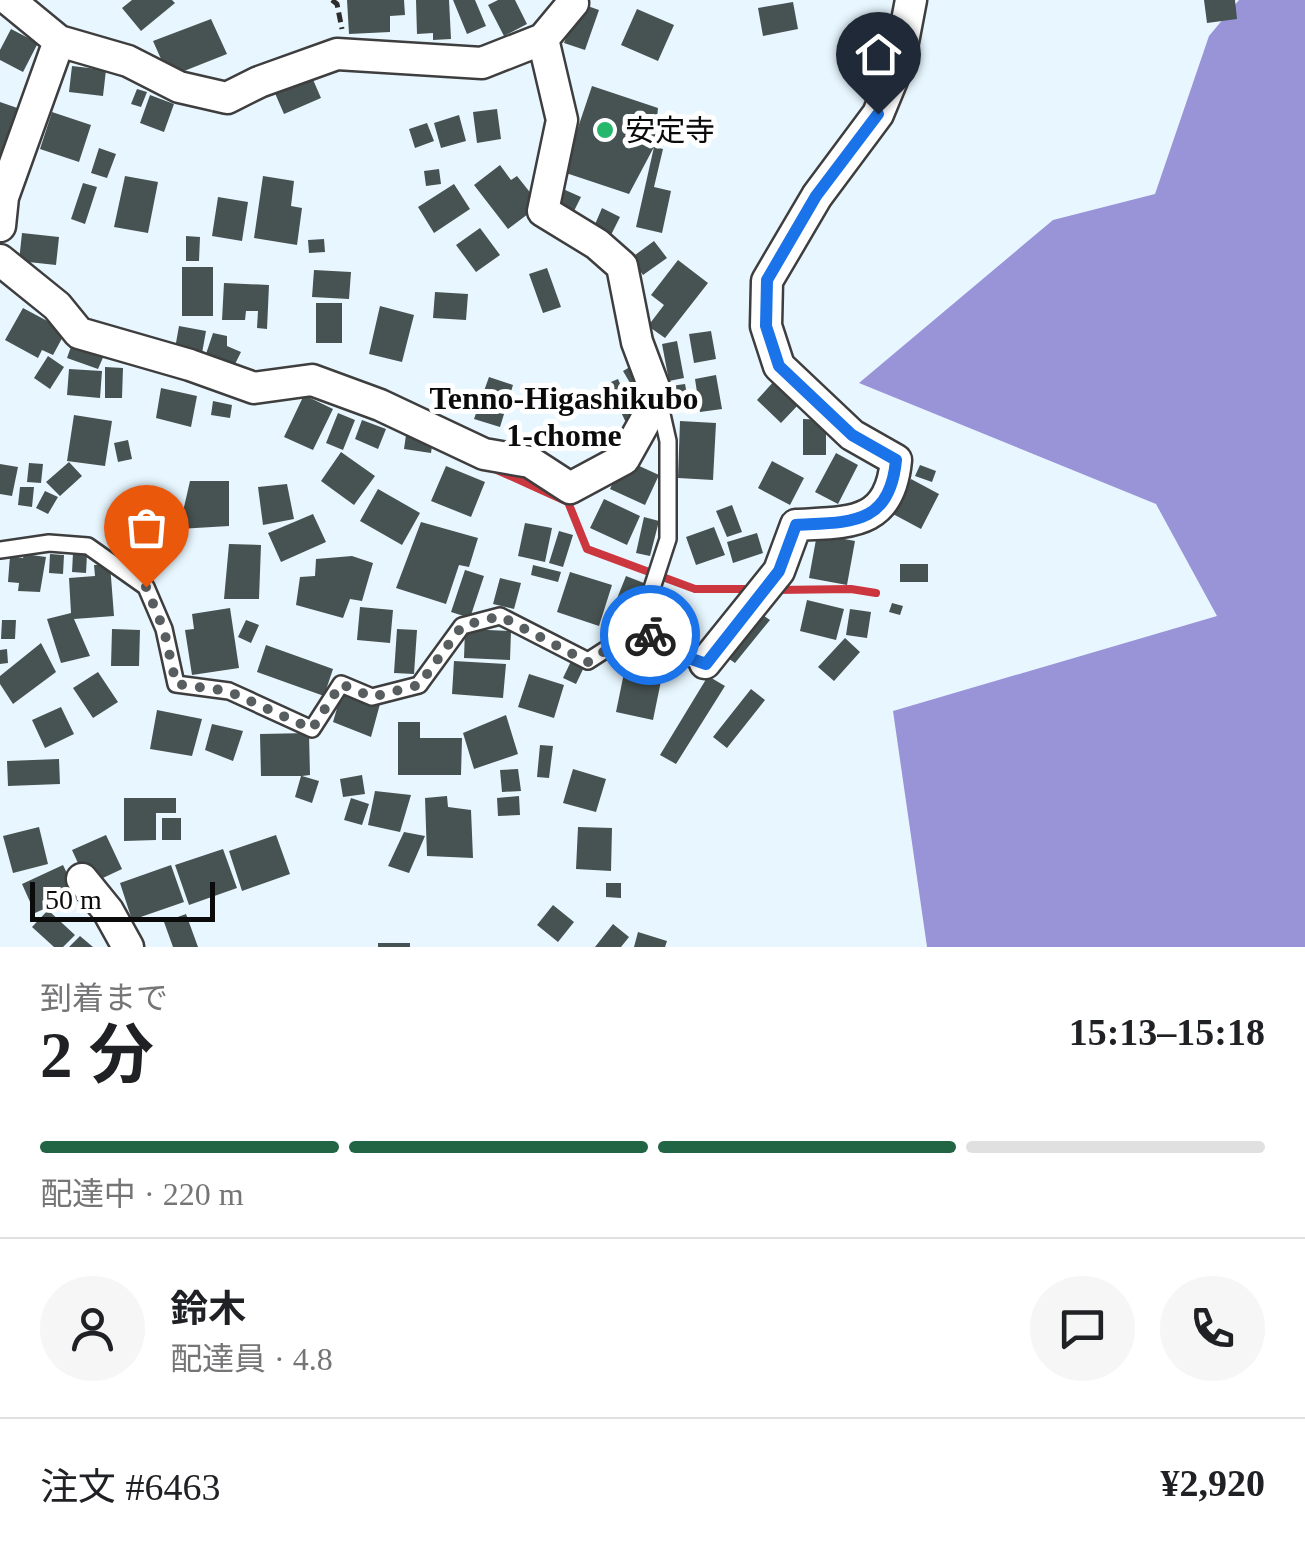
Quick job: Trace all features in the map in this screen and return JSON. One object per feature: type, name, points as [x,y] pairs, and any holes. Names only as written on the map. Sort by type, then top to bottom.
[{"type":"street","points":[[9,0],[59,41],[128,61],[179,87],[227,98],[337,54],[482,63],[543,39],[573,1]]},
{"type":"street","points":[[706,664],[779,571],[796,525],[851,522],[882,505],[894,488],[896,460],[852,435],[779,366],[766,326],[767,280],[816,196],[878,114],[899,63],[911,0]]},
{"type":"street","points":[[0,260],[57,306],[80,333],[254,388],[312,380],[380,405],[484,454],[530,462],[570,488],[624,459],[658,398],[637,342],[622,266],[597,244],[543,211],[562,120],[543,39]]},
{"type":"street","points":[[0,226],[3,197],[59,41]]},
{"type":"street","points":[[82,879],[108,910],[128,947]]},
{"type":"lane","points":[[0,550],[50,543],[88,546],[146,587],[164,630],[176,684],[228,691],[312,729],[341,684],[372,697],[419,685],[462,626],[500,616],[588,662],[640,628],[668,539],[668,441],[658,398]]},
{"type":"lane","points":[[640,628],[683,656],[706,664]]},
{"type":"shaded area","points":[[1239,0],[1305,0],[1305,947],[927,947],[893,711],[1217,616],[1156,504],[859,383],[1053,220],[1155,194],[1209,36]]},
{"type":"building","points":[[132,0],[175,3],[141,31],[122,8]]},
{"type":"building","points":[[347,0],[404,0],[405,15],[390,16],[390,32],[349,34]]},
{"type":"building","points":[[416,0],[449,0],[451,39],[433,40],[433,33],[417,34]]},
{"type":"building","points":[[453,0],[475,0],[486,26],[467,34]]},
{"type":"building","points":[[498,0],[515,0],[527,24],[504,36],[488,5]]},
{"type":"building","points":[[1204,0],[1235,0],[1237,19],[1207,23]]},
{"type":"building","points":[[793,2],[798,29],[763,36],[758,8]]},
{"type":"building","points":[[579,3],[599,10],[585,50],[564,43]]},
{"type":"building","points":[[637,9],[674,25],[658,61],[621,45]]},
{"type":"building","points":[[211,19],[227,54],[169,77],[153,41]]},
{"type":"building","points":[[11,29],[38,43],[23,72],[0,60],[0,50]]},
{"type":"building","points":[[72,66],[106,70],[103,96],[69,92]]},
{"type":"building","points":[[311,75],[321,98],[284,114],[274,91]]},
{"type":"building","points":[[592,86],[658,108],[654,147],[629,194],[563,172]]},
{"type":"building","points":[[137,89],[147,92],[141,107],[131,104]]},
{"type":"building","points":[[150,95],[174,104],[164,132],[140,123]]},
{"type":"building","points":[[0,102],[26,111],[0,185]]},
{"type":"building","points":[[497,109],[501,139],[477,143],[473,112]]},
{"type":"building","points":[[52,112],[91,125],[79,162],[40,149]]},
{"type":"building","points":[[459,115],[466,141],[441,148],[434,123]]},
{"type":"building","points":[[427,123],[434,141],[415,148],[409,129]]},
{"type":"building","points":[[654,147],[663,149],[654,187],[671,191],[662,233],[636,227]]},
{"type":"building","points":[[99,148],[116,154],[107,178],[91,173]]},
{"type":"building","points":[[500,165],[511,180],[517,176],[540,205],[508,229],[474,185]]},
{"type":"building","points":[[439,169],[441,184],[426,186],[424,171]]},
{"type":"building","points":[[125,176],[158,182],[148,233],[114,227]]},
{"type":"building","points":[[263,176],[294,181],[291,206],[302,208],[297,245],[254,238]]},
{"type":"building","points":[[83,183],[97,187],[85,224],[71,219]]},
{"type":"building","points":[[454,184],[470,209],[434,233],[418,207]]},
{"type":"building","points":[[563,189],[581,197],[571,217],[553,209]]},
{"type":"building","points":[[218,197],[248,202],[242,241],[212,236]]},
{"type":"building","points":[[602,208],[620,217],[610,237],[593,229]]},
{"type":"building","points":[[480,228],[500,255],[476,272],[456,245]]},
{"type":"building","points":[[22,233],[59,237],[56,265],[19,261]]},
{"type":"building","points":[[186,236],[200,237],[199,261],[186,261]]},
{"type":"building","points":[[324,239],[325,252],[309,253],[308,240]]},
{"type":"building","points":[[654,241],[667,258],[643,275],[631,258]]},
{"type":"building","points":[[678,260],[708,283],[665,338],[648,326],[664,305],[651,295]]},
{"type":"building","points":[[182,267],[213,267],[213,316],[182,316]]},
{"type":"building","points":[[547,268],[561,307],[543,313],[529,274]]},
{"type":"building","points":[[314,270],[351,272],[349,299],[312,297]]},
{"type":"building","points":[[224,283],[269,285],[267,329],[257,328],[258,311],[246,311],[245,320],[222,320]]},
{"type":"building","points":[[435,292],[468,294],[466,320],[433,318]]},
{"type":"building","points":[[316,303],[342,303],[342,343],[316,343]]},
{"type":"building","points":[[380,306],[414,315],[402,362],[369,354]]},
{"type":"building","points":[[23,308],[66,331],[53,355],[42,350],[38,358],[5,340]]},
{"type":"building","points":[[179,326],[206,331],[201,359],[174,354]]},
{"type":"building","points":[[711,331],[716,359],[694,363],[689,334]]},
{"type":"building","points":[[213,333],[227,336],[227,346],[241,352],[234,366],[205,357]]},
{"type":"building","points":[[73,341],[105,353],[98,369],[67,358]]},
{"type":"building","points":[[677,341],[684,378],[669,381],[662,344]]},
{"type":"building","points":[[48,356],[64,367],[50,389],[34,378]]},
{"type":"building","points":[[635,364],[643,405],[623,371]]},
{"type":"building","points":[[105,367],[123,368],[122,398],[105,398]]},
{"type":"building","points":[[69,369],[102,371],[100,398],[67,395]]},
{"type":"building","points":[[716,375],[722,409],[700,412],[695,379]]},
{"type":"building","points":[[489,377],[513,385],[500,427],[474,419]]},
{"type":"building","points":[[618,379],[640,421],[628,427],[620,410],[611,414],[599,387]]},
{"type":"building","points":[[775,380],[800,403],[781,423],[757,400]]},
{"type":"building","points":[[685,384],[690,409],[676,411],[671,386]]},
{"type":"building","points":[[161,388],[197,396],[191,427],[156,418]]},
{"type":"building","points":[[304,395],[333,409],[313,450],[284,437]]},
{"type":"building","points":[[213,401],[232,405],[230,418],[211,415]]},
{"type":"building","points":[[338,413],[355,420],[343,450],[326,443]]},
{"type":"building","points":[[74,415],[112,421],[105,466],[67,461]]},
{"type":"building","points":[[803,419],[826,420],[826,455],[803,455]]},
{"type":"building","points":[[362,420],[386,429],[378,449],[355,439]]},
{"type":"building","points":[[680,421],[716,423],[713,480],[678,478]]},
{"type":"building","points":[[406,435],[433,439],[431,453],[404,449]]},
{"type":"building","points":[[128,440],[132,459],[118,462],[114,443]]},
{"type":"building","points":[[341,452],[375,476],[354,505],[321,481]]},
{"type":"building","points":[[836,453],[858,465],[838,504],[815,492]]},
{"type":"building","points":[[624,459],[659,475],[645,505],[610,489]]},
{"type":"building","points":[[772,461],[804,478],[790,505],[758,488]]},
{"type":"building","points":[[69,462],[82,476],[60,496],[46,482]]},
{"type":"building","points":[[29,463],[43,464],[41,483],[27,482]]},
{"type":"building","points":[[0,464],[18,467],[12,496],[0,494]]},
{"type":"building","points":[[920,465],[936,471],[932,482],[915,476]]},
{"type":"building","points":[[446,466],[485,482],[471,517],[431,501]]},
{"type":"building","points":[[911,479],[939,494],[921,529],[893,514]]},
{"type":"building","points":[[190,481],[229,481],[229,526],[179,529]]},
{"type":"building","points":[[287,484],[294,519],[263,525],[258,487]]},
{"type":"building","points":[[20,487],[34,487],[32,507],[18,505]]},
{"type":"building","points":[[378,489],[420,513],[402,545],[360,521]]},
{"type":"building","points":[[45,491],[58,497],[48,514],[36,508]]},
{"type":"building","points":[[604,499],[640,516],[627,545],[590,528]]},
{"type":"building","points":[[732,505],[742,532],[727,537],[716,511]]},
{"type":"building","points":[[160,512],[179,529],[160,571],[138,555]]},
{"type":"building","points":[[313,514],[326,542],[281,562],[268,533]]},
{"type":"building","points":[[644,517],[659,521],[650,556],[636,553]]},
{"type":"building","points":[[421,522],[478,538],[469,567],[459,565],[446,604],[396,588]]},
{"type":"building","points":[[525,523],[552,528],[545,562],[518,556]]},
{"type":"building","points":[[714,527],[725,555],[696,565],[686,537]]},
{"type":"building","points":[[559,531],[573,535],[563,567],[549,563]]},
{"type":"building","points":[[757,533],[763,553],[733,563],[727,542]]},
{"type":"building","points":[[817,534],[855,541],[847,585],[809,578]]},
{"type":"building","points":[[229,544],[261,545],[259,599],[224,599]]},
{"type":"building","points":[[73,553],[87,554],[86,573],[72,572]]},
{"type":"building","points":[[24,554],[46,557],[40,592],[18,591],[19,583],[8,582],[10,556],[23,558]]},
{"type":"building","points":[[50,554],[64,555],[63,574],[49,573]]},
{"type":"building","points":[[352,556],[373,563],[362,601],[350,599],[343,618],[296,605],[300,577],[315,576],[316,559]]},
{"type":"building","points":[[110,564],[114,616],[74,619],[90,656],[61,663],[47,619],[71,613],[69,578],[95,576],[94,565]]},
{"type":"building","points":[[900,564],[928,564],[928,582],[900,582]]},
{"type":"building","points":[[533,565],[561,572],[558,582],[531,575]]},
{"type":"building","points":[[465,570],[484,576],[470,618],[451,612]]},
{"type":"building","points":[[570,572],[612,585],[599,626],[557,612]]},
{"type":"building","points":[[626,576],[649,585],[636,615],[614,606]]},
{"type":"building","points":[[500,578],[521,583],[514,609],[493,604]]},
{"type":"building","points":[[807,600],[844,609],[836,640],[800,631]]},
{"type":"building","points":[[892,603],[903,606],[900,615],[889,612]]},
{"type":"building","points":[[360,607],[393,610],[390,643],[357,640]]},
{"type":"building","points":[[230,608],[239,668],[192,675],[185,630],[194,629],[192,614]]},
{"type":"building","points":[[850,609],[871,612],[867,638],[846,635]]},
{"type":"building","points":[[760,613],[770,620],[735,663],[725,656]]},
{"type":"building","points":[[2,620],[16,620],[15,639],[1,639]]},
{"type":"building","points":[[246,620],[259,625],[251,643],[238,637]]},
{"type":"building","points":[[112,629],[140,630],[139,666],[111,666]]},
{"type":"building","points":[[397,629],[417,630],[414,674],[394,673]]},
{"type":"building","points":[[465,629],[511,631],[510,660],[464,658]]},
{"type":"building","points":[[845,638],[860,652],[834,681],[818,667]]},
{"type":"building","points":[[41,643],[56,672],[13,704],[0,684],[0,676]]},
{"type":"building","points":[[266,645],[333,669],[324,696],[257,672]]},
{"type":"building","points":[[641,645],[672,652],[667,672],[637,666]]},
{"type":"building","points":[[7,649],[8,663],[0,664],[0,650]]},
{"type":"building","points":[[573,657],[586,663],[576,684],[563,678]]},
{"type":"building","points":[[454,661],[506,664],[503,698],[452,694]]},
{"type":"building","points":[[625,668],[662,676],[653,720],[616,712]]},
{"type":"building","points":[[98,672],[118,702],[93,718],[73,688]]},
{"type":"building","points":[[529,674],[564,685],[554,718],[518,707]]},
{"type":"building","points":[[708,676],[725,686],[676,764],[660,755]]},
{"type":"building","points":[[751,689],[765,700],[727,748],[713,737]]},
{"type":"building","points":[[342,691],[380,704],[371,737],[333,722]]},
{"type":"building","points":[[61,707],[74,734],[45,748],[32,720]]},
{"type":"building","points":[[157,710],[202,719],[192,756],[150,749]]},
{"type":"building","points":[[506,715],[518,754],[474,769],[463,733]]},
{"type":"building","points":[[398,722],[420,722],[420,738],[462,738],[461,775],[398,775]]},
{"type":"building","points":[[212,724],[243,731],[233,761],[205,750]]},
{"type":"building","points":[[309,733],[310,775],[302,776],[319,781],[312,803],[295,797],[301,776],[261,776],[260,734]]},
{"type":"building","points":[[540,745],[553,746],[549,778],[537,777]]},
{"type":"building","points":[[59,759],[60,784],[8,786],[7,761]]},
{"type":"building","points":[[518,769],[521,791],[502,792],[500,770]]},
{"type":"building","points":[[573,769],[606,779],[596,812],[563,803]]},
{"type":"building","points":[[362,775],[365,794],[343,797],[340,779]]},
{"type":"building","points":[[375,791],[411,795],[400,832],[368,825]]},
{"type":"building","points":[[447,796],[448,807],[471,810],[473,858],[427,856],[425,798]]},
{"type":"building","points":[[519,796],[520,815],[498,816],[497,798]]},
{"type":"building","points":[[124,798],[176,798],[176,813],[156,813],[156,840],[124,841]]},
{"type":"building","points":[[351,798],[369,804],[362,825],[344,820]]},
{"type":"building","points":[[162,818],[181,818],[181,840],[162,840]]},
{"type":"building","points":[[39,827],[48,864],[13,873],[3,836]]},
{"type":"building","points":[[578,827],[612,828],[611,871],[576,869]]},
{"type":"building","points":[[404,832],[425,836],[409,873],[388,866]]},
{"type":"building","points":[[106,835],[122,869],[88,885],[72,850]]},
{"type":"building","points":[[276,835],[290,874],[242,891],[229,851]]},
{"type":"building","points":[[223,849],[237,888],[189,905],[175,865]]},
{"type":"building","points":[[63,865],[77,894],[35,913],[22,884]]},
{"type":"building","points":[[171,865],[184,902],[132,920],[120,883]]},
{"type":"building","points":[[606,883],[621,883],[621,898],[606,897]]},
{"type":"building","points":[[553,905],[574,922],[558,942],[537,925]]},
{"type":"building","points":[[48,910],[75,935],[63,947],[54,947],[32,927]]},
{"type":"building","points":[[186,914],[198,947],[173,947],[164,922]]},
{"type":"building","points":[[613,924],[629,937],[621,947],[595,947]]},
{"type":"building","points":[[638,932],[667,941],[665,947],[634,947]]},
{"type":"building","points":[[80,936],[93,947],[69,947]]},
{"type":"building","points":[[378,943],[410,943],[410,947],[378,947]]},
{"type":"waterway","points":[[497,470],[568,502],[587,549],[695,589],[752,589]]},
{"type":"waterway","points":[[776,590],[851,589],[876,593]]},
{"type":"way so far","points":[[146,587],[164,630],[176,684],[228,691],[312,729],[341,684],[372,697],[419,685],[462,626],[500,616],[588,662],[640,628],[650,635]]},
{"type":"place","name":"安定寺","points":[[605,130]]},
{"type":"district","name":"Tenno-Higashikubo 1-chome","points":[[564,416]]},
{"type":"route","points":[[650,635],[683,656],[706,664],[779,571],[796,525],[851,522],[882,505],[894,488],[896,460],[852,435],[779,366],[766,326],[767,280],[816,196],[878,114]]}]
